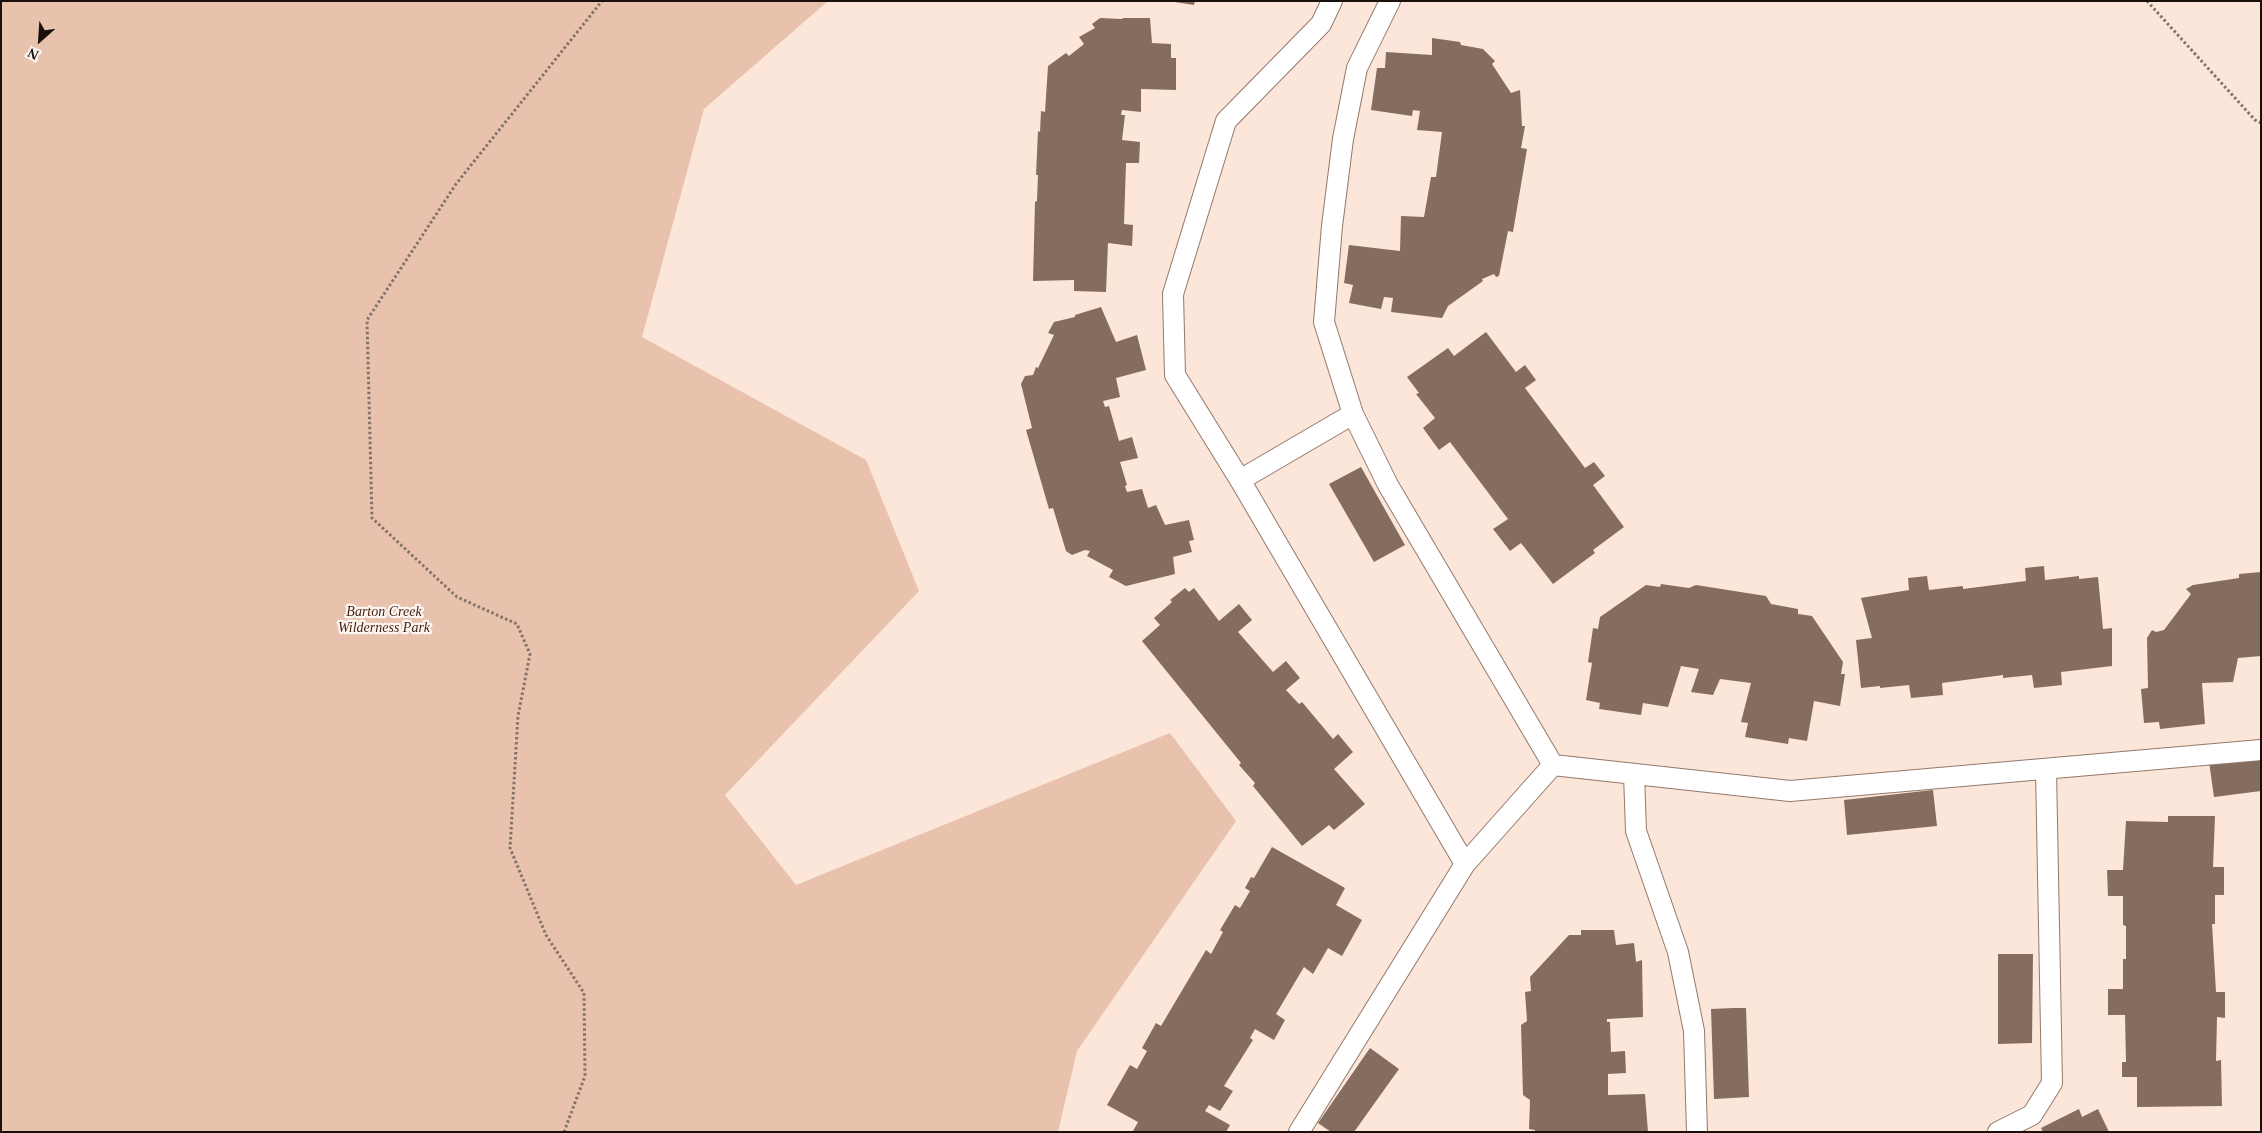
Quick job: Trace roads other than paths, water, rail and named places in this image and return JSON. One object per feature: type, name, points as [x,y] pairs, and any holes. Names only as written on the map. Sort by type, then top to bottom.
[{"type":"lane","points":[[1332,1],[1321,24],[1226,122],[1173,294],[1176,374],[1465,864]]},
{"type":"lane","points":[[1390,1],[1357,68],[1343,138],[1332,226],[1324,322],[1354,414],[1388,485],[1553,765]]},
{"type":"lane","points":[[1240,480],[1354,414]]},
{"type":"lane","points":[[1553,765],[1790,791],[2261,750]]},
{"type":"lane","points":[[1299,1132],[1465,864],[1553,765]]},
{"type":"lane","points":[[1998,1132],[2032,1115],[2052,1083],[2046,770]]},
{"type":"lane","points":[[1634,774],[1636,830],[1678,952],[1694,1031],[1697,1132]]},
{"type":"park label","name":"Barton Creek Wilderness Park","points":[[384,620]]}]
